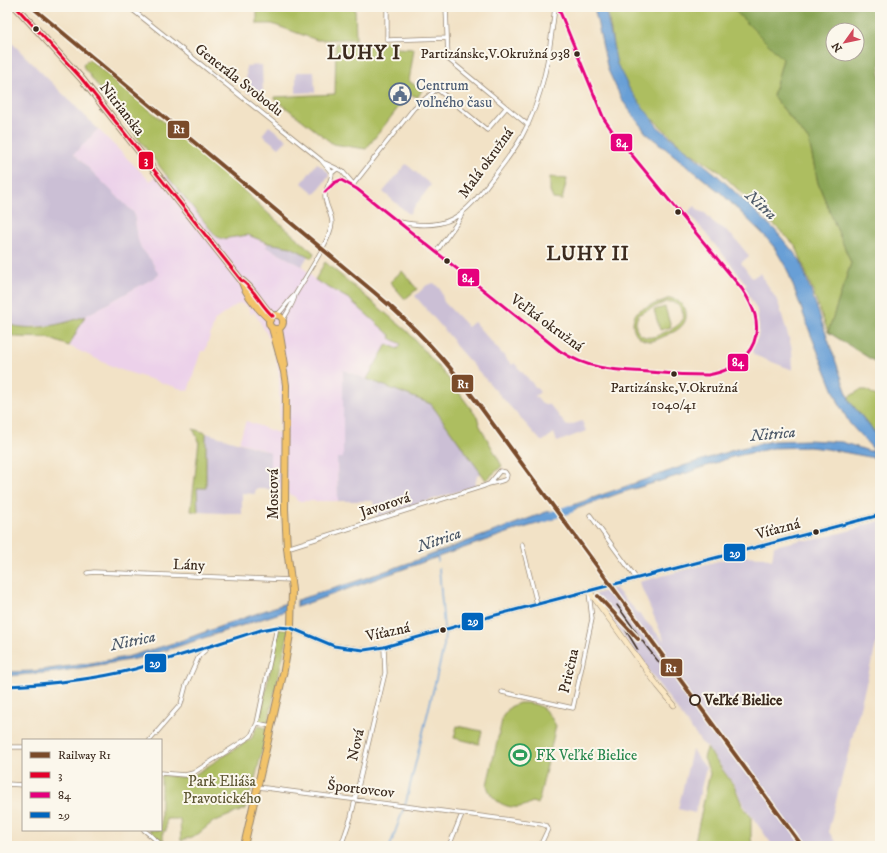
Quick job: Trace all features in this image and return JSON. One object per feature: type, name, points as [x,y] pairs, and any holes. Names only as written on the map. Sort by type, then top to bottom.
[{"type":"main road","name":"Nitrianska","points":[[16,7],[81,78],[232,268],[261,312],[273,317]]},
{"type":"main road","points":[[273,317],[281,317],[283,320],[283,326],[276,329],[270,325],[273,317]]},
{"type":"main road","name":"Mostová","points":[[276,329],[286,385],[285,509],[287,548],[292,594],[291,628]]},
{"type":"main road","name":"Víťazná","points":[[291,628],[334,646],[364,650],[384,647],[492,616],[880,515]]},
{"type":"main road","points":[[589,591],[658,686],[674,705]]},
{"type":"main road","points":[[243,846],[272,726],[291,628]]},
{"type":"street","name":"Generála Svobodu","points":[[130,7],[321,160],[332,175],[357,189]]},
{"type":"street","points":[[387,7],[387,40],[446,38]]},
{"type":"street","name":"Malá okružná","points":[[446,7],[446,38],[447,56],[449,61],[528,125]]},
{"type":"street","name":"Malá okružná","points":[[399,221],[414,225],[436,224],[452,220],[469,207],[500,169],[528,125],[538,98],[544,75],[555,7]]},
{"type":"street","name":"Veľká okružná","points":[[399,221],[560,351],[570,358],[586,365],[608,370],[630,372],[708,375],[731,369],[744,358],[755,337],[756,324],[754,312],[750,302],[742,290],[604,119],[558,7]]},
{"type":"street","points":[[353,185],[414,108],[437,89],[487,130],[506,108]]},
{"type":"street","points":[[321,160],[340,170],[357,189],[399,221]]},
{"type":"street","points":[[273,317],[284,308],[289,300],[295,295],[330,231],[332,223],[331,215],[325,197],[325,192],[332,175],[337,169]]},
{"type":"street","points":[[325,192],[344,174]]},
{"type":"street","name":"Malá okružná","points":[[436,252],[457,223],[462,213]]},
{"type":"street","points":[[283,320],[295,300],[295,295]]},
{"type":"street","name":"Javorová","points":[[287,548],[490,483],[503,481],[506,479],[507,475],[505,472],[500,471],[490,483]]},
{"type":"street","points":[[590,516],[636,578]]},
{"type":"street","points":[[522,544],[538,604]]},
{"type":"street","name":"Lány","points":[[87,573],[94,572],[290,580]]},
{"type":"street","name":"Priečna","points":[[502,692],[572,708],[592,619],[589,591]]},
{"type":"street","points":[[162,774],[185,775],[193,773],[251,736],[257,723],[278,627]]},
{"type":"street","points":[[7,686],[35,685],[82,679],[133,669],[261,630],[278,627],[291,628]]},
{"type":"street","points":[[151,739],[181,704],[186,685],[199,656],[210,646]]},
{"type":"street","name":"Nová","points":[[341,846],[352,817],[385,673],[384,647]]},
{"type":"street","points":[[257,723],[272,726]]},
{"type":"street","points":[[7,747],[22,747]]},
{"type":"street","points":[[7,784],[22,785]]},
{"type":"street","name":"Športovcov","points":[[258,787],[547,826],[548,829],[540,846]]},
{"type":"street","points":[[449,846],[462,814]]},
{"type":"street","points":[[145,831],[163,846]]},
{"type":"shaded area","points":[[7,38],[98,129],[74,154],[134,213],[138,240],[141,248],[151,260],[159,275],[85,316],[56,325],[27,327],[7,324]]},
{"type":"shaded area","points":[[262,65],[263,93],[247,93],[246,66]]},
{"type":"shaded area","points":[[296,72],[314,72],[315,92],[296,93]]},
{"type":"shaded area","points":[[269,126],[287,140],[279,148],[262,135]]},
{"type":"shaded area","points":[[98,129],[150,181],[155,177],[167,176],[216,236],[222,239],[248,235],[268,243],[266,247],[302,266],[315,280],[349,299],[391,336],[390,338],[401,344],[398,349],[387,344],[367,379],[343,370],[343,458],[337,458],[338,501],[297,501],[295,497],[280,489],[280,471],[270,471],[270,452],[239,442],[246,421],[278,433],[280,432],[279,374],[276,358],[272,343],[254,312],[251,314],[247,306],[239,303],[215,320],[205,351],[201,351],[188,391],[118,369],[69,346],[85,316],[159,275],[151,260],[141,248],[138,240],[134,213],[74,154]]},
{"type":"shaded area","points":[[317,163],[328,172],[329,176],[315,194],[302,183]]},
{"type":"shaded area","points":[[406,164],[431,185],[409,214],[383,192]]},
{"type":"shaded area","points":[[695,206],[699,211],[705,213],[714,223],[726,230],[737,241],[749,256],[741,263],[752,278],[760,273],[778,302],[792,349],[793,370],[754,355],[752,350],[758,336],[759,326],[757,310],[744,287],[747,285],[688,212]]},
{"type":"shaded area","points":[[268,243],[281,244],[291,247],[308,256],[302,266],[266,247]]},
{"type":"shaded area","points":[[434,283],[440,289],[444,302],[468,327],[474,322],[512,365],[514,363],[540,392],[535,396],[542,404],[550,405],[567,426],[582,421],[586,431],[557,442],[554,433],[541,441],[455,345],[453,340],[415,296],[427,285]]},
{"type":"shaded area","points":[[343,370],[431,404],[482,473],[477,475],[475,486],[377,517],[373,501],[338,501],[337,458],[343,458]]},
{"type":"shaded area","points":[[206,433],[270,452],[270,471],[280,471],[280,489],[255,489],[255,494],[242,493],[242,514],[198,512],[197,488],[206,488]]},
{"type":"shaded area","points":[[880,521],[880,629],[829,828],[829,832],[838,846],[773,846],[743,804],[736,787],[707,747],[701,742],[595,597],[596,594],[615,588],[665,642],[639,582],[737,556],[765,557],[772,560],[774,546],[801,540],[813,540]]},
{"type":"shaded area","points":[[692,750],[706,768],[695,813],[678,809]]},
{"type":"green space","points":[[257,7],[355,7],[356,39],[317,40],[272,24],[257,24]]},
{"type":"green space","points":[[607,7],[731,7],[783,59],[773,96],[809,141],[818,183],[851,263],[828,332],[796,246],[720,172],[685,149],[640,107],[617,68]]},
{"type":"green space","points":[[731,7],[879,7],[880,365],[828,332],[851,263],[818,183],[809,141],[773,96],[783,59]]},
{"type":"green space","points":[[393,41],[396,48],[414,49],[409,81],[422,90],[418,97],[409,94],[366,149],[333,144],[274,97],[335,94],[336,43]]},
{"type":"green space","points":[[89,59],[226,174],[314,253],[312,258],[291,247],[268,243],[248,235],[222,239],[216,236],[167,176],[84,68],[83,65]]},
{"type":"green space","points":[[550,177],[567,179],[562,200],[553,199],[550,191]]},
{"type":"green space","points":[[325,262],[408,332],[449,379],[477,417],[480,426],[502,466],[486,480],[431,404],[367,379],[387,344],[398,349],[401,344],[390,338],[391,336],[349,299],[315,280]]},
{"type":"green space","points":[[402,271],[417,289],[405,299],[390,282]]},
{"type":"green space","points":[[670,298],[677,300],[685,308],[686,318],[685,322],[676,331],[656,340],[648,341],[639,337],[633,328],[635,315],[639,310]],"holes":[[[666,302],[672,302],[680,307],[683,312],[682,320],[676,327],[655,337],[642,336],[637,330],[636,325],[639,314]]]},
{"type":"green space","points":[[665,307],[671,327],[660,330],[654,310]]},
{"type":"green space","points":[[85,316],[69,346],[48,338],[16,337],[7,333],[7,324],[26,327],[57,325]]},
{"type":"green space","points":[[860,390],[867,390],[880,399],[880,438],[850,402],[849,397]]},
{"type":"green space","points":[[193,429],[206,433],[206,488],[197,488],[198,512],[191,511],[199,441]]},
{"type":"green space","points":[[279,629],[289,630],[268,723],[259,722]]},
{"type":"green space","name":"FK Veľké Bielice","points":[[519,703],[538,705],[546,711],[556,726],[538,804],[532,802],[518,807],[511,807],[499,802],[493,797],[489,792],[487,785],[503,716],[510,707]]},
{"type":"green space","name":"Park Eliáša Pravotického","points":[[259,726],[266,728],[267,731],[254,783],[245,809],[213,822],[198,834],[181,841],[180,819],[166,819],[166,831],[163,831],[163,842],[150,831],[162,831],[162,775],[181,777],[194,775],[252,738],[255,730]]},
{"type":"green space","points":[[457,726],[482,731],[479,744],[454,738]]},
{"type":"green space","points":[[707,748],[735,787],[742,805],[751,817],[751,839],[753,846],[694,846],[710,773],[704,758]]},
{"type":"water","points":[[594,7],[605,7],[617,64],[630,90],[658,127],[717,175],[775,230],[800,260],[850,402],[880,439],[880,459],[809,447],[773,448],[732,457],[687,473],[620,493],[562,514],[559,510],[686,465],[737,449],[773,441],[808,440],[842,442],[869,451],[875,451],[850,424],[840,406],[811,335],[787,269],[774,247],[764,235],[721,193],[646,133],[622,100],[608,70]]},
{"type":"water","points":[[549,511],[554,519],[513,531],[297,607],[297,600],[420,559]]},
{"type":"water","points":[[286,603],[286,611],[135,659],[56,672],[7,676],[7,672],[34,671],[127,657],[177,642]]},
{"type":"waterway","name":"Nitrica","points":[[542,519],[570,509]]},
{"type":"waterway","name":"Nitrica","points":[[437,555],[438,561]]},
{"type":"waterway","points":[[439,568],[444,628]]},
{"type":"waterway","points":[[390,846],[406,802],[444,646],[445,631]]},
{"type":"railway","points":[[598,596],[628,627]]},
{"type":"railway","points":[[617,605],[646,646],[670,676]]},
{"type":"railway","points":[[622,624],[638,650]]},
{"type":"rail line","name":"R1","points":[[32,7],[375,293],[429,344],[476,401],[802,846]]},
{"type":"rail line","name":"R1","points":[[598,596],[638,639]]},
{"type":"transit line","name":"3","points":[[16,7],[81,78],[241,280],[246,283],[273,316]]},
{"type":"transit line","name":"84","points":[[325,192],[334,183],[341,180],[357,189],[560,351],[582,362],[603,368],[671,374],[708,375],[719,372],[738,363],[746,356],[752,347],[755,338],[757,327],[755,315],[750,302],[742,289],[613,132],[604,119],[558,7]]},
{"type":"transit line","name":"29","points":[[7,686],[71,681],[119,673],[261,630],[277,627],[291,628],[334,646],[364,650],[384,647],[492,616],[880,515]]},
{"type":"place","name":"Partizánske,V.Okružná 938","points":[[577,54]]},
{"type":"place","name":"Centrum voľného času","points":[[400,94]]},
{"type":"place","name":"Partizánske,V.Okružná 1040/41","points":[[674,374]]},
{"type":"place","name":"Veľké Bielice","points":[[695,700]]},
{"type":"place","name":"FK Veľké Bielice","points":[[520,755]]},
{"type":"district","name":"LUHY I","points":[[364,53]]},
{"type":"district","name":"LUHY II","points":[[588,254]]},
{"type":"water label","name":"Nitra","points":[[761,205]]}]
